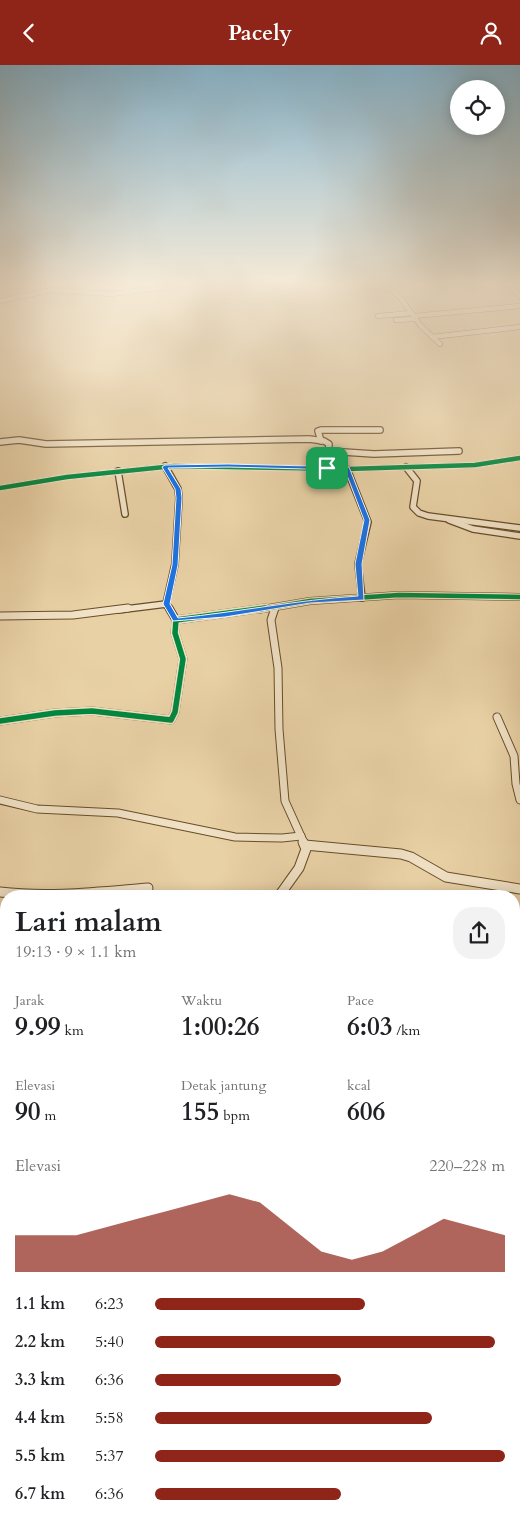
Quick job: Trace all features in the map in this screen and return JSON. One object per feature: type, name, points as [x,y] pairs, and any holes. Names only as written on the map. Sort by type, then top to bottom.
[{"type":"street","points":[[321,441],[318,431],[321,430],[354,432],[380,430]]},
{"type":"street","points":[[0,442],[15,439],[46,444],[308,439],[329,444],[327,468]]},
{"type":"street","points":[[328,451],[374,455],[459,451]]},
{"type":"street","points":[[0,488],[118,471],[165,467],[228,465],[347,469],[475,465],[520,458]]},
{"type":"street","points":[[0,721],[55,713],[86,711],[171,720],[175,712],[183,659],[175,633],[176,620],[166,604],[175,565],[179,498],[178,489],[165,467]]},
{"type":"street","points":[[406,467],[417,483],[413,505],[416,511],[422,515],[520,528]]},
{"type":"street","points":[[347,469],[368,522],[358,564],[362,598]]},
{"type":"street","points":[[118,471],[124,496],[125,514]]},
{"type":"street","points":[[447,519],[473,529],[520,536]]},
{"type":"street","points":[[176,620],[225,615],[310,601],[414,595],[520,597]]},
{"type":"street","points":[[0,617],[74,615],[166,604]]},
{"type":"street","points":[[275,607],[271,620],[278,668],[279,729],[286,801],[304,845],[304,859],[284,890]]},
{"type":"street","points":[[497,717],[514,756],[516,784],[520,800]]},
{"type":"street","points":[[0,799],[37,809],[126,814],[235,837],[282,838],[301,836]]},
{"type":"street","points":[[304,845],[401,854],[412,857],[446,877],[520,889]]},
{"type":"street","points":[[121,890],[148,888]]},
{"type":"cycle path","points":[[0,488],[67,477],[174,466],[347,469],[475,465],[520,458]]},
{"type":"cycle path","points":[[0,721],[55,713],[92,711],[171,720],[175,712],[183,659],[175,633],[176,620],[225,615],[310,601],[399,595],[520,597]]},
{"type":"route","points":[[228,465],[327,468],[347,469],[368,522],[358,564],[362,598],[310,601],[225,615],[176,620],[166,604],[175,565],[179,498],[178,489],[165,467],[228,465]]}]
